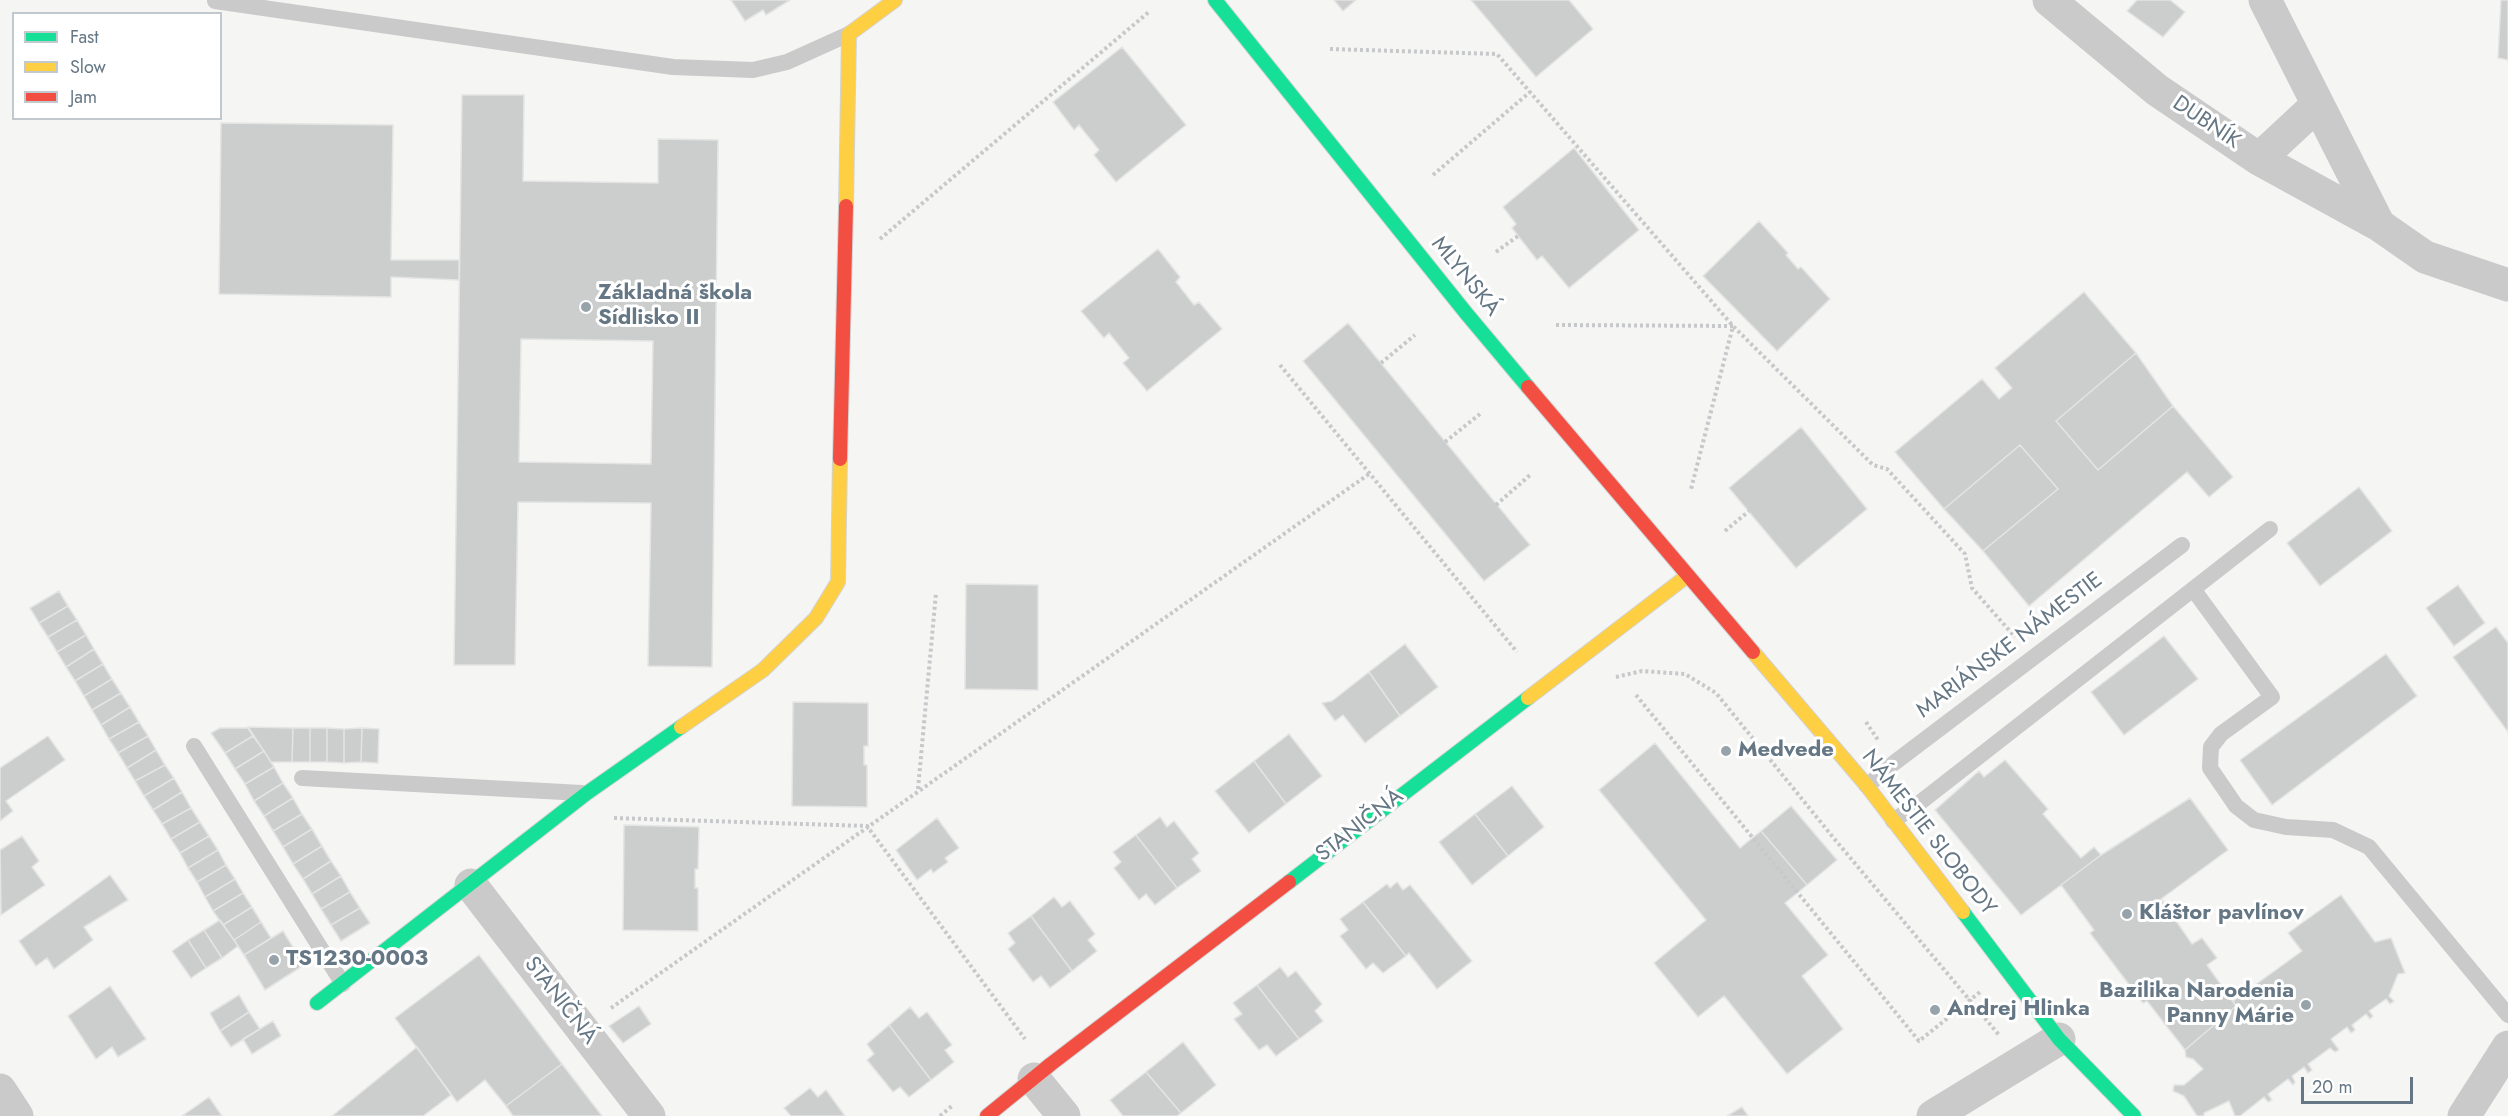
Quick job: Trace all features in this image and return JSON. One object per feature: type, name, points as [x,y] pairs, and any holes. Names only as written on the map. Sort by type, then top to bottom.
[{"type":"street","points":[[317,1003],[587,793],[764,670],[816,618],[838,582],[849,34],[896,0]]},
{"type":"street","name":"MLYNSKÁ","points":[[1215,0],[1466,314],[1687,576]]},
{"type":"street","name":"DUBNÍK","points":[[2265,0],[2379,225]]},
{"type":"street","name":"DUBNÍK","points":[[2066,4],[2157,90],[2259,159],[2379,225],[2425,257],[2508,285]]},
{"type":"street","points":[[2259,159],[2317,105]]},
{"type":"street","name":"NÁMESTIE SLOBODY","points":[[1687,576],[1867,786],[2059,1039],[2134,1116]]},
{"type":"street","name":"STANIČNÁ","points":[[987,1116],[1687,576]]},
{"type":"street","name":"STANIČNÁ","points":[[471,885],[649,1116]]},
{"type":"street","points":[[1933,1116],[2059,1039]]},
{"type":"street","points":[[2464,1116],[2508,1047]]},
{"type":"street","points":[[1034,1078],[1064,1116]]},
{"type":"street","points":[[0,1090],[17,1116]]},
{"type":"lane","points":[[215,1],[673,67],[753,70],[787,62],[849,34]]},
{"type":"lane","points":[[1893,821],[1922,801],[2270,529]]},
{"type":"lane","name":"MARIÁNSKE NÁMESTIE","points":[[1867,786],[1894,763],[2182,545]]},
{"type":"lane","points":[[2193,589],[2272,697],[2221,734],[2211,747],[2210,768],[2236,806],[2254,820],[2286,827],[2333,830],[2368,847],[2508,1015]]},
{"type":"lane","points":[[194,746],[343,984]]},
{"type":"lane","points":[[302,778],[587,793]]},
{"type":"path","points":[[844,250],[865,251],[872,246],[1150,11]]},
{"type":"path","points":[[1330,49],[1497,54],[1733,326],[1874,465],[1887,469],[1965,554],[1972,588],[2033,657]]},
{"type":"path","points":[[1433,174],[1530,92]]},
{"type":"path","points":[[1496,252],[1518,236]]},
{"type":"path","points":[[1556,325],[1733,326]]},
{"type":"path","points":[[1691,489],[1733,326]]},
{"type":"path","points":[[1380,363],[1415,335]]},
{"type":"path","points":[[1280,364],[1517,652]]},
{"type":"path","points":[[1445,442],[1480,414]]},
{"type":"path","points":[[581,1029],[1370,474]]},
{"type":"path","points":[[1496,505],[1530,476]]},
{"type":"path","points":[[1725,531],[1749,511]]},
{"type":"path","points":[[918,790],[936,593]]},
{"type":"path","points":[[1611,679],[1642,671],[1685,674],[1716,693],[1969,1001],[2003,1039]]},
{"type":"path","points":[[1636,695],[1919,1041],[1982,991]]},
{"type":"path","points":[[1866,722],[1880,743]]},
{"type":"path","points":[[587,793],[614,818],[867,826]]},
{"type":"path","points":[[867,826],[1026,1039]]},
{"type":"building","points":[[731,0],[790,0],[766,15],[763,10],[745,21]]},
{"type":"building","points":[[1334,0],[1356,0],[1343,11]]},
{"type":"building","points":[[1471,0],[1569,0],[1593,29],[1536,77]]},
{"type":"building","points":[[2137,0],[2170,0],[2185,12],[2163,37],[2127,11]]},
{"type":"building","points":[[2501,0],[2508,0],[2508,60],[2498,58]]},
{"type":"building","points":[[1122,47],[1186,125],[1116,182],[1094,155],[1099,150],[1079,125],[1074,130],[1053,102]]},
{"type":"building","points":[[462,95],[524,95],[523,181],[658,183],[658,139],[718,140],[712,667],[648,666],[651,503],[518,502],[515,665],[454,665]],"holes":[[[521,339],[653,341],[651,464],[519,462]]]},
{"type":"building","points":[[221,123],[393,125],[391,260],[459,260],[459,280],[391,277],[391,297],[219,294]]},
{"type":"building","points":[[1574,148],[1639,230],[1569,288],[1542,256],[1537,260],[1512,228],[1516,224],[1503,207]]},
{"type":"building","points":[[1759,221],[1788,253],[1786,255],[1798,269],[1801,267],[1830,299],[1777,351],[1703,276]]},
{"type":"building","points":[[1158,249],[1180,277],[1176,282],[1194,305],[1199,302],[1222,329],[1147,391],[1123,363],[1129,358],[1109,333],[1104,338],[1081,311]]},
{"type":"building","points":[[2084,292],[2136,353],[2056,421],[2098,470],[2173,406],[2233,477],[2209,497],[2187,472],[2029,606],[1983,551],[2058,489],[2020,445],[1944,509],[1895,452],[1982,379],[1999,399],[2012,388],[1995,368]]},
{"type":"building","points":[[1348,323],[1530,545],[1484,581],[1303,361]]},
{"type":"building","points":[[2136,353],[2173,406],[2098,470],[2056,421]]},
{"type":"building","points":[[1801,427],[1867,509],[1796,568],[1729,488]]},
{"type":"building","points":[[2020,445],[2058,489],[1983,551],[1944,509]]},
{"type":"building","points":[[2359,487],[2392,531],[2320,586],[2287,543]]},
{"type":"building","points":[[966,584],[1038,585],[1038,690],[965,689]]},
{"type":"building","points":[[2458,585],[2485,623],[2454,646],[2426,608]]},
{"type":"building","points":[[59,591],[68,606],[39,623],[30,608]]},
{"type":"building","points":[[68,606],[77,620],[48,637],[39,623]]},
{"type":"building","points":[[77,620],[86,635],[57,652],[48,637]]},
{"type":"building","points":[[2496,627],[2508,643],[2508,732],[2453,657]]},
{"type":"building","points":[[86,635],[94,649],[66,667],[57,652]]},
{"type":"building","points":[[2164,636],[2198,679],[2124,735],[2091,692]]},
{"type":"building","points":[[1405,644],[1438,687],[1400,716],[1369,672]]},
{"type":"building","points":[[94,649],[103,664],[75,681],[66,667]]},
{"type":"building","points":[[2386,654],[2417,696],[2272,805],[2240,760]]},
{"type":"building","points":[[103,664],[112,679],[84,696],[75,681]]},
{"type":"building","points":[[1369,672],[1400,716],[1365,743],[1343,715],[1335,721],[1322,703],[1332,701]]},
{"type":"building","points":[[112,679],[121,693],[92,710],[84,696]]},
{"type":"building","points":[[121,693],[130,707],[101,725],[92,710]]},
{"type":"building","points":[[793,702],[868,703],[868,746],[864,746],[864,765],[867,765],[867,807],[792,806]]},
{"type":"building","points":[[130,707],[139,722],[109,739],[101,725]]},
{"type":"building","points":[[139,722],[148,736],[118,753],[109,739]]},
{"type":"building","points":[[248,727],[293,728],[292,762],[271,762]]},
{"type":"building","points":[[220,728],[248,728],[253,736],[225,753],[211,733]]},
{"type":"building","points":[[293,728],[310,728],[310,762],[292,762]]},
{"type":"building","points":[[310,728],[327,728],[327,762],[310,762]]},
{"type":"building","points":[[327,728],[344,729],[344,763],[327,762]]},
{"type":"building","points":[[362,728],[361,762],[344,763],[344,729]]},
{"type":"building","points":[[362,728],[379,729],[378,763],[361,762]]},
{"type":"building","points":[[1289,734],[1322,776],[1286,804],[1254,761]]},
{"type":"building","points":[[48,736],[65,760],[6,801],[13,811],[0,821],[0,768]]},
{"type":"building","points":[[148,736],[156,750],[127,768],[118,753]]},
{"type":"building","points":[[253,736],[264,751],[235,769],[225,753]]},
{"type":"building","points":[[1655,743],[1740,848],[1761,831],[1807,885],[1785,903],[1828,955],[1802,976],[1843,1029],[1787,1074],[1724,996],[1698,1017],[1654,963],[1706,920],[1599,790]]},
{"type":"building","points":[[156,750],[165,765],[135,781],[127,768]]},
{"type":"building","points":[[264,751],[274,767],[245,784],[235,769]]},
{"type":"building","points":[[2005,760],[2048,809],[2043,814],[2081,858],[2094,847],[2101,855],[2021,915],[1935,810],[1979,771],[1984,777]]},
{"type":"building","points":[[1254,761],[1286,804],[1249,833],[1215,791]]},
{"type":"building","points":[[165,765],[174,778],[144,796],[135,781]]},
{"type":"building","points":[[274,767],[283,783],[254,801],[245,784]]},
{"type":"building","points":[[174,778],[182,792],[153,810],[144,796]]},
{"type":"building","points":[[283,783],[293,798],[264,816],[254,801]]},
{"type":"building","points":[[1512,786],[1544,827],[1508,856],[1475,814]]},
{"type":"building","points":[[182,792],[191,808],[162,824],[153,810]]},
{"type":"building","points":[[293,798],[302,814],[273,831],[264,816]]},
{"type":"building","name":"Kláštor pavlínov","points":[[2190,798],[2228,850],[2161,899],[2192,944],[2202,938],[2217,958],[2207,965],[2236,1006],[2185,1050],[2147,1001],[2143,1003],[2090,933],[2094,930],[2061,885],[2101,855]]},
{"type":"building","points":[[1791,806],[1837,860],[1807,885],[1761,831]]},
{"type":"building","points":[[191,808],[200,822],[171,839],[162,824]]},
{"type":"building","points":[[302,814],[312,829],[283,847],[273,831]]},
{"type":"building","points":[[1475,814],[1508,856],[1472,885],[1439,842]]},
{"type":"building","points":[[1160,817],[1167,827],[1174,821],[1199,853],[1192,859],[1201,871],[1177,888],[1136,835]]},
{"type":"building","points":[[937,818],[959,848],[945,858],[948,862],[933,873],[931,869],[917,880],[896,850]]},
{"type":"building","points":[[200,822],[209,836],[180,853],[171,839]]},
{"type":"building","points":[[624,825],[699,827],[698,869],[695,869],[695,888],[698,888],[698,931],[623,930]]},
{"type":"building","points":[[312,829],[322,846],[293,864],[283,847]]},
{"type":"building","points":[[1136,835],[1177,888],[1155,905],[1146,894],[1139,900],[1114,868],[1121,862],[1113,852]]},
{"type":"building","points":[[22,836],[39,861],[32,867],[45,885],[1,915],[0,850]]},
{"type":"building","points":[[209,836],[218,850],[188,868],[180,853]]},
{"type":"building","points":[[322,846],[331,861],[303,879],[293,864]]},
{"type":"building","points":[[218,850],[226,865],[197,882],[188,868]]},
{"type":"building","points":[[331,861],[341,876],[312,894],[303,879]]},
{"type":"building","points":[[226,865],[235,879],[205,897],[197,882]]},
{"type":"building","points":[[110,875],[128,900],[84,927],[93,940],[54,969],[47,958],[36,966],[19,941]]},
{"type":"building","points":[[341,876],[350,892],[321,909],[312,894]]},
{"type":"building","points":[[235,879],[243,893],[213,911],[205,897]]},
{"type":"building","points":[[1397,882],[1403,890],[1410,885],[1472,961],[1437,989],[1409,953],[1406,956],[1363,902],[1387,884],[1390,888]]},
{"type":"building","points":[[350,892],[360,908],[331,925],[321,909]]},
{"type":"building","points":[[243,893],[252,907],[223,925],[213,911]]},
{"type":"building","name":"Bazilika Narodenia Panny Márie","points":[[2341,895],[2375,942],[2391,938],[2405,973],[2398,974],[2389,996],[2394,1001],[2390,1004],[2386,999],[2369,1011],[2373,1016],[2370,1019],[2366,1014],[2352,1025],[2355,1030],[2351,1033],[2347,1027],[2331,1039],[2339,1050],[2335,1052],[2330,1048],[2308,1064],[2312,1070],[2308,1073],[2304,1067],[2292,1076],[2295,1082],[2293,1085],[2288,1079],[2268,1094],[2272,1100],[2268,1102],[2264,1097],[2240,1116],[2235,1116],[2229,1101],[2204,1113],[2204,1116],[2197,1116],[2184,1096],[2173,1091],[2174,1085],[2184,1085],[2203,1069],[2193,1059],[2186,1057],[2185,1050],[2236,1006],[2233,1001],[2302,951],[2288,933]]},
{"type":"building","points":[[1054,897],[1062,907],[1070,901],[1095,934],[1088,940],[1097,951],[1072,971],[1031,916]]},
{"type":"building","points":[[1363,902],[1406,956],[1383,973],[1373,963],[1366,969],[1340,936],[1348,930],[1340,919]]},
{"type":"building","points":[[252,907],[261,922],[234,940],[223,925]]},
{"type":"building","points":[[360,908],[370,923],[341,941],[331,925]]},
{"type":"building","points":[[1031,916],[1072,971],[1050,988],[1041,976],[1033,982],[1008,949],[1015,943],[1008,933]]},
{"type":"building","points":[[220,920],[238,946],[222,958],[204,930]]},
{"type":"building","points":[[261,922],[271,938],[244,955],[234,940]]},
{"type":"building","points":[[204,930],[222,958],[206,968],[188,940]]},
{"type":"building","name":"TS1230-0003","points":[[283,931],[304,965],[265,990],[244,955]]},
{"type":"building","points":[[188,940],[206,968],[191,978],[172,951]]},
{"type":"building","points":[[479,955],[562,1064],[506,1106],[485,1080],[457,1102],[395,1018]]},
{"type":"building","points":[[1280,967],[1288,977],[1296,971],[1322,1004],[1315,1011],[1323,1021],[1299,1039],[1257,985]]},
{"type":"building","points":[[1257,985],[1299,1039],[1276,1056],[1267,1045],[1259,1050],[1234,1019],[1242,1014],[1233,1003]]},
{"type":"building","points":[[110,986],[146,1039],[118,1057],[112,1047],[96,1059],[68,1016]]},
{"type":"building","points":[[239,995],[249,1012],[220,1031],[210,1013]]},
{"type":"building","points":[[639,1006],[651,1024],[623,1043],[609,1026]]},
{"type":"building","points":[[910,1007],[919,1018],[927,1012],[952,1045],[945,1050],[954,1062],[931,1080],[889,1025]]},
{"type":"building","points":[[249,1012],[260,1029],[231,1047],[220,1031]]},
{"type":"building","points":[[273,1021],[281,1036],[252,1054],[243,1039]]},
{"type":"building","points":[[889,1025],[931,1080],[909,1097],[900,1087],[893,1092],[867,1060],[874,1054],[867,1044]]},
{"type":"building","points":[[1183,1042],[1216,1085],[1181,1113],[1146,1072]]},
{"type":"building","points":[[417,1047],[451,1095],[423,1116],[332,1116]]},
{"type":"building","points":[[562,1064],[602,1116],[513,1116],[506,1106]]},
{"type":"building","points":[[1146,1072],[1181,1113],[1177,1116],[1123,1116],[1110,1100]]},
{"type":"building","points":[[810,1088],[818,1097],[826,1090],[845,1116],[791,1116],[784,1108]]},
{"type":"building","points":[[209,1097],[222,1116],[182,1116]]},
{"type":"building","points":[[1742,1107],[1748,1116],[1727,1116]]},
{"type":"traffic: fast","points":[[1215,0],[1528,387]]},
{"type":"traffic: fast","points":[[1289,882],[1528,698]]},
{"type":"traffic: fast","points":[[317,1003],[587,793],[681,727]]},
{"type":"traffic: fast","points":[[1963,912],[2059,1039],[2134,1116]]},
{"type":"traffic: slow","points":[[846,206],[849,34],[895,0]]},
{"type":"traffic: slow","points":[[681,727],[763,670],[816,618],[838,582],[840,459]]},
{"type":"traffic: slow","points":[[1528,698],[1687,576]]},
{"type":"traffic: slow","points":[[1753,652],[1867,786],[1963,912]]},
{"type":"traffic: jam","points":[[840,459],[846,206]]},
{"type":"traffic: jam","points":[[1528,387],[1753,652]]},
{"type":"traffic: jam","points":[[987,1116],[1051,1064],[1289,882]]},
{"type":"place","name":"Základná škola Sídlisko II","points":[[586,307]]},
{"type":"place","name":"Medvede","points":[[1726,751]]},
{"type":"place","name":"Kláštor pavlínov","points":[[2127,914]]},
{"type":"place","name":"TS1230-0003","points":[[274,960]]},
{"type":"place","name":"Bazilika Narodenia Panny Márie","points":[[2306,1005]]},
{"type":"place","name":"Andrej Hlinka","points":[[1935,1010]]}]
